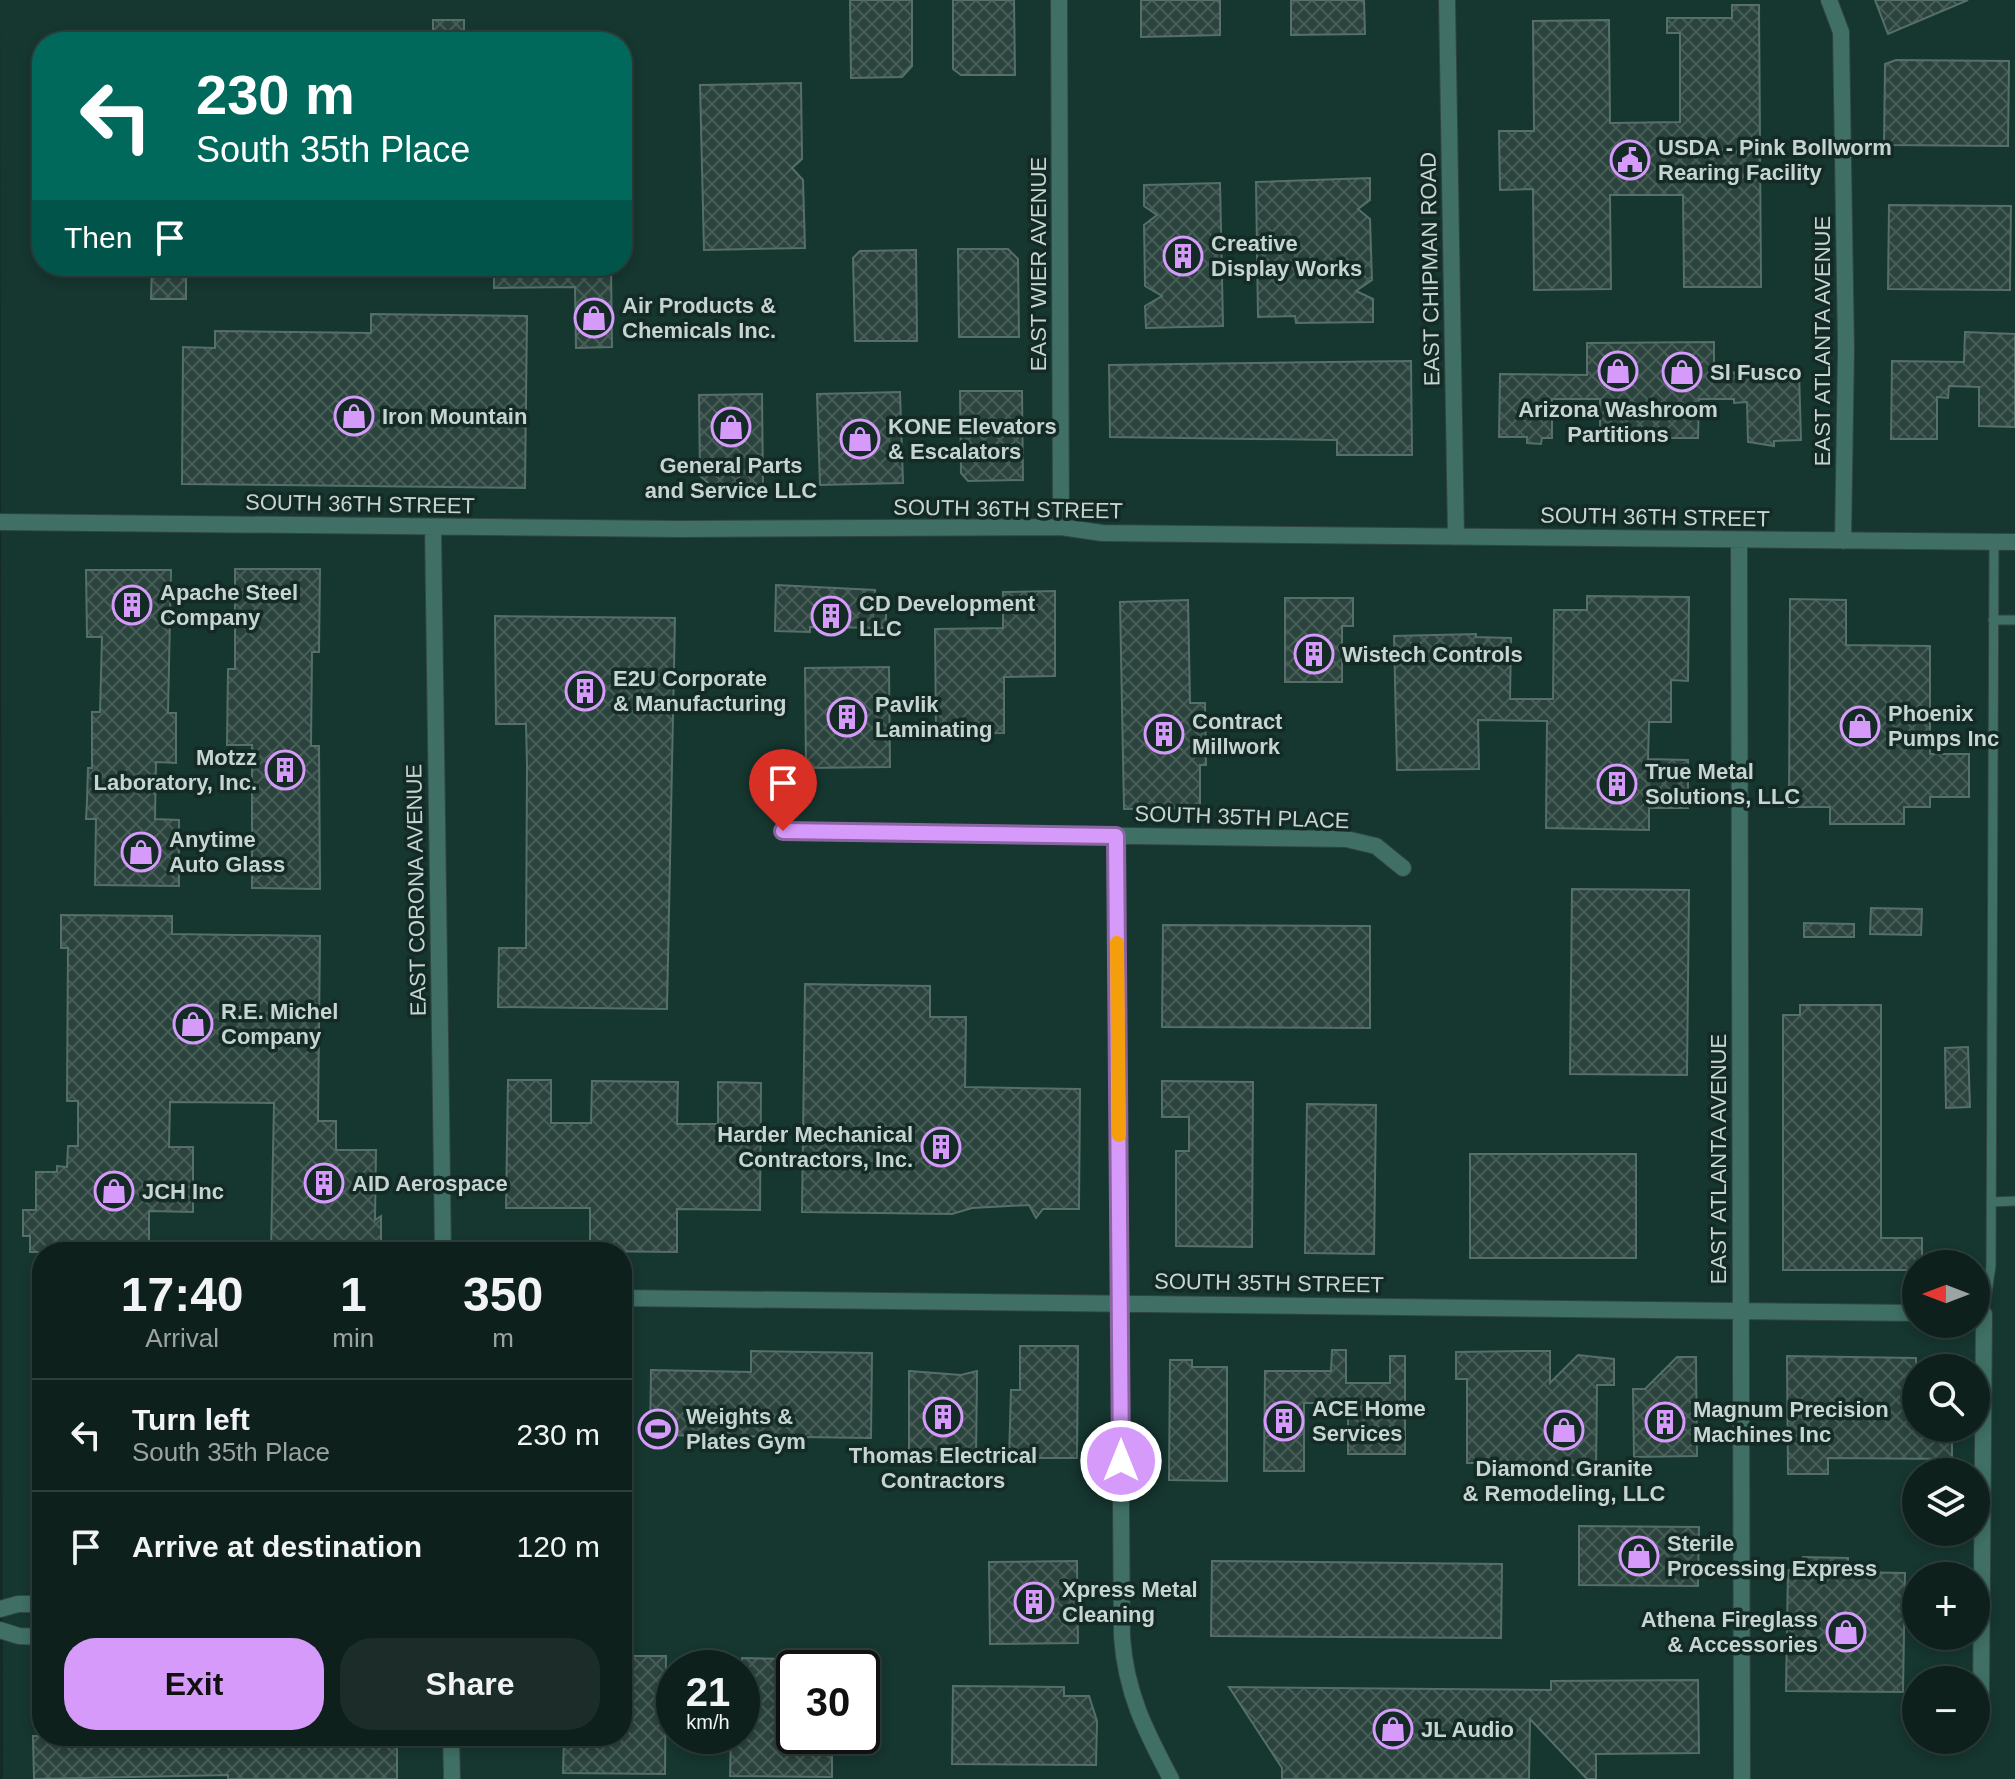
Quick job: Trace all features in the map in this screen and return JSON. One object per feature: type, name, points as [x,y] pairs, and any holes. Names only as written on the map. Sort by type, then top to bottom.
[{"type":"street","name":"EAST WIER AVENUE","points":[[1059,0],[1061,527]]},
{"type":"street","name":"EAST CHIPMAN ROAD","points":[[1447,0],[1456,537]]},
{"type":"street","name":"EAST ATLANTA AVENUE","points":[[1829,0],[1841,32],[1846,349],[1843,541]]},
{"type":"street","name":"SOUTH 36TH STREET","points":[[0,522],[433,527],[1061,527],[1102,533],[2015,542]]},
{"type":"street","name":"EAST CORONA AVENUE","points":[[433,527],[443,1242]]},
{"type":"street","name":"EAST ATLANTA AVENUE","points":[[1739,540],[1742,1779]]},
{"type":"street","name":"SOUTH 35TH PLACE","points":[[783,831],[1346,839],[1376,846],[1403,868]]},
{"type":"street","points":[[1116,836],[1125,1675],[1142,1724],[1171,1779]]},
{"type":"street","name":"SOUTH 35TH STREET","points":[[632,1298],[1902,1313]]},
{"type":"street","points":[[1980,1338],[1981,1666]]},
{"type":"street","points":[[0,1609],[32,1604]]},
{"type":"street","points":[[0,1630],[32,1637]]},
{"type":"street","points":[[451,1746],[452,1779]]},
{"type":"lane","points":[[1990,1270],[1994,541]]},
{"type":"lane","points":[[1993,620],[2015,620]]},
{"type":"lane","points":[[1991,1202],[2015,1201]]},
{"type":"shaded area","points":[[0,0],[2015,0],[2015,1779],[3,1779]]},
{"type":"building","points":[[850,0],[912,0],[912,66],[902,77],[851,78]]},
{"type":"building","points":[[953,0],[1014,0],[1015,75],[961,75],[953,69]]},
{"type":"building","points":[[1141,0],[1220,0],[1220,35],[1141,37]]},
{"type":"building","points":[[1291,0],[1364,0],[1365,34],[1291,35]]},
{"type":"building","points":[[1875,0],[1968,0],[1888,34]]},
{"type":"building","name":"USDA - Pink Bollworm Rearing Facility","points":[[1732,5],[1759,5],[1761,287],[1684,287],[1683,195],[1610,195],[1611,289],[1534,290],[1533,189],[1500,190],[1499,131],[1534,131],[1533,21],[1609,20],[1610,123],[1680,122],[1680,33],[1667,33],[1667,18],[1732,18]]},
{"type":"building","points":[[433,20],[464,20],[464,32],[433,32]]},
{"type":"building","points":[[1896,60],[2009,61],[2008,146],[1884,145],[1885,64]]},
{"type":"building","points":[[801,83],[802,159],[792,168],[803,180],[805,248],[704,250],[700,85]]},
{"type":"building","points":[[1370,178],[1370,200],[1358,209],[1370,219],[1372,280],[1356,291],[1373,299],[1373,322],[1296,323],[1295,316],[1258,317],[1256,182]]},
{"type":"building","name":"Creative Display Works","points":[[1220,183],[1223,326],[1146,328],[1145,306],[1162,296],[1145,286],[1144,225],[1157,215],[1144,206],[1144,185]]},
{"type":"building","points":[[1889,205],[2011,206],[2010,290],[1888,289]]},
{"type":"building","points":[[958,249],[1008,249],[1018,259],[1019,337],[959,337]]},
{"type":"building","points":[[916,250],[917,341],[855,341],[853,258],[860,251]]},
{"type":"building","points":[[152,276],[186,276],[186,299],[151,299]]},
{"type":"building","name":"Air Products & Chemicals Inc.","points":[[494,276],[611,276],[612,347],[576,348],[575,287],[494,288]]},
{"type":"building","name":"Iron Mountain","points":[[371,314],[527,316],[525,488],[182,484],[183,347],[215,348],[215,331],[371,333]]},
{"type":"building","points":[[1965,332],[2015,334],[2015,427],[1979,426],[1979,387],[1949,386],[1948,398],[1937,397],[1937,439],[1891,439],[1892,361],[1964,362]]},
{"type":"building","points":[[1714,342],[1714,373],[1799,371],[1801,440],[1774,441],[1774,446],[1748,442],[1747,402],[1734,403],[1734,399],[1699,399],[1698,438],[1664,438],[1664,444],[1634,443],[1634,438],[1600,437],[1600,399],[1552,399],[1552,438],[1542,438],[1541,444],[1527,443],[1527,437],[1499,437],[1500,374],[1587,375],[1587,343]]},
{"type":"building","points":[[1411,361],[1412,455],[1337,455],[1337,440],[1110,437],[1109,365]]},
{"type":"building","points":[[960,391],[1022,391],[1023,480],[968,481],[961,473]]},
{"type":"building","name":"KONE Elevators & Escalators","points":[[900,392],[903,483],[820,485],[817,394]]},
{"type":"building","name":"General Parts and Service LLC","points":[[762,394],[763,485],[711,485],[700,476],[699,395]]},
{"type":"building","points":[[235,569],[320,569],[319,652],[312,652],[311,746],[319,746],[320,889],[252,888],[252,745],[227,745],[228,669],[235,669]]},
{"type":"building","points":[[86,570],[171,570],[168,713],[176,713],[176,763],[156,762],[155,819],[179,820],[179,886],[95,885],[96,819],[86,819],[88,768],[92,768],[92,712],[100,712],[102,637],[87,637]]},
{"type":"building","name":"CD Development LLC","points":[[776,585],[875,590],[874,605],[886,605],[886,628],[810,627],[810,632],[775,631]]},
{"type":"building","points":[[1055,591],[1055,676],[1004,677],[1004,733],[936,734],[935,629],[1003,628],[1003,592]]},
{"type":"building","points":[[1587,596],[1689,597],[1688,681],[1671,680],[1671,722],[1649,722],[1648,759],[1688,760],[1688,808],[1649,808],[1649,830],[1546,828],[1547,721],[1478,720],[1479,769],[1397,770],[1394,636],[1476,634],[1476,637],[1511,638],[1510,699],[1553,699],[1554,610],[1587,610]]},
{"type":"building","name":"Wistech Controls","points":[[1285,598],[1353,598],[1353,626],[1342,626],[1342,682],[1285,682]]},
{"type":"building","name":"Phoenix Pumps Inc","points":[[1790,599],[1846,600],[1846,645],[1930,646],[1930,754],[1969,754],[1969,797],[1930,797],[1930,807],[1904,807],[1904,824],[1830,824],[1830,807],[1789,807]]},
{"type":"building","name":"Contract Millwork","points":[[1188,600],[1190,703],[1205,703],[1206,765],[1200,765],[1200,808],[1124,809],[1120,602]]},
{"type":"building","points":[[495,616],[675,618],[667,1009],[498,1007],[499,948],[526,948],[527,765],[526,724],[496,724]]},
{"type":"building","name":"Pavlik Laminating","points":[[889,667],[890,767],[806,768],[805,668]]},
{"type":"building","points":[[1572,889],[1689,890],[1687,1075],[1570,1074]]},
{"type":"building","points":[[1871,908],[1922,909],[1921,935],[1870,934]]},
{"type":"building","points":[[61,915],[172,916],[172,934],[320,936],[318,1121],[336,1121],[336,1150],[376,1150],[375,1220],[381,1216],[381,1242],[271,1242],[274,1103],[170,1102],[169,1147],[193,1147],[193,1212],[149,1211],[149,1242],[32,1242],[30,1252],[30,1236],[23,1236],[23,1210],[36,1210],[36,1172],[57,1172],[57,1166],[67,1167],[68,1146],[78,1146],[78,1101],[67,1101],[68,948],[61,948]]},
{"type":"building","points":[[1804,923],[1854,924],[1854,937],[1804,937]]},
{"type":"building","points":[[1163,925],[1370,926],[1370,1028],[1162,1027]]},
{"type":"building","name":"Harder Mechanical Contractors, Inc.","points":[[805,984],[930,986],[930,1017],[966,1017],[965,1087],[1080,1089],[1079,1209],[1043,1209],[1036,1218],[1029,1205],[972,1208],[952,1214],[802,1212]]},
{"type":"building","points":[[1800,1005],[1881,1005],[1881,1238],[1922,1238],[1922,1250],[1902,1250],[1902,1270],[1783,1270],[1783,1015],[1800,1015]]},
{"type":"building","points":[[1968,1047],[1970,1107],[1946,1108],[1945,1048]]},
{"type":"building","points":[[508,1080],[551,1080],[551,1123],[591,1123],[592,1081],[678,1082],[677,1124],[718,1124],[718,1082],[761,1083],[760,1210],[677,1209],[677,1252],[632,1251],[632,1242],[590,1242],[590,1208],[506,1208]]},
{"type":"building","points":[[1162,1081],[1253,1082],[1252,1247],[1176,1246],[1176,1151],[1189,1151],[1189,1117],[1162,1117]]},
{"type":"building","points":[[1307,1104],[1376,1105],[1374,1254],[1305,1253]]},
{"type":"building","points":[[1470,1154],[1636,1154],[1636,1258],[1470,1258]]},
{"type":"building","points":[[1020,1346],[1078,1346],[1077,1458],[1009,1458],[1011,1390],[1020,1390]]},
{"type":"building","points":[[1332,1350],[1346,1350],[1346,1383],[1390,1383],[1390,1356],[1405,1356],[1405,1454],[1348,1454],[1348,1403],[1304,1403],[1304,1471],[1264,1471],[1265,1371],[1331,1371]]},
{"type":"building","points":[[751,1351],[872,1353],[871,1438],[650,1435],[651,1370],[751,1372]]},
{"type":"building","points":[[1550,1351],[1550,1383],[1578,1355],[1614,1359],[1614,1385],[1597,1385],[1596,1475],[1532,1475],[1532,1463],[1467,1463],[1467,1379],[1456,1379],[1456,1352]]},
{"type":"building","points":[[1787,1356],[1902,1358],[1902,1442],[1952,1442],[1952,1458],[1828,1458],[1828,1474],[1788,1474]]},
{"type":"building","name":"Magnum Precision Machines Inc","points":[[1677,1357],[1696,1357],[1697,1456],[1634,1457],[1633,1389],[1645,1389]]},
{"type":"building","points":[[1170,1360],[1192,1360],[1192,1367],[1227,1367],[1227,1481],[1169,1480]]},
{"type":"building","name":"Thomas Electrical Contractors","points":[[909,1371],[961,1375],[977,1371],[976,1461],[909,1460]]},
{"type":"building","name":"Sterile Processing Express","points":[[1579,1526],[1699,1527],[1698,1586],[1579,1585]]},
{"type":"building","name":"Athena Fireglass & Accessories","points":[[1803,1557],[1848,1558],[1848,1572],[1902,1573],[1902,1692],[1786,1691],[1788,1570],[1802,1570]]},
{"type":"building","name":"Xpress Metal Cleaning","points":[[1077,1561],[1078,1643],[990,1644],[989,1562]]},
{"type":"building","points":[[1212,1561],[1502,1564],[1501,1638],[1211,1636]]},
{"type":"building","points":[[632,1656],[656,1656],[656,1754],[665,1754],[665,1774],[563,1773],[564,1746],[632,1746]]},
{"type":"building","points":[[760,1658],[776,1659],[776,1754],[832,1754],[832,1777],[730,1776],[731,1754],[760,1754]]},
{"type":"building","name":"JL Audio","points":[[1698,1680],[1699,1753],[1596,1754],[1596,1779],[1587,1779],[1530,1719],[1529,1779],[1282,1779],[1282,1768],[1229,1687],[1551,1690],[1551,1681]]},
{"type":"building","points":[[953,1686],[1064,1687],[1064,1696],[1089,1696],[1097,1721],[1096,1765],[952,1764]]},
{"type":"building","points":[[33,1746],[397,1746],[397,1779],[228,1779],[228,1775],[34,1779]]},
{"type":"slow traffic","points":[[1117,943],[1119,1135]]},
{"type":"place","name":"USDA - Pink Bollworm Rearing Facility","points":[[1630,160]]},
{"type":"place","name":"Creative Display Works","points":[[1183,256]]},
{"type":"place","name":"Air Products & Chemicals Inc.","points":[[594,318]]},
{"type":"place","name":"Arizona Washroom Partitions","points":[[1618,371]]},
{"type":"place","name":"Sl Fusco","points":[[1682,372]]},
{"type":"place","name":"Iron Mountain","points":[[354,416]]},
{"type":"place","name":"General Parts and Service LLC","points":[[731,427]]},
{"type":"place","name":"KONE Elevators & Escalators","points":[[860,439]]},
{"type":"place","name":"Apache Steel Company","points":[[132,605]]},
{"type":"place","name":"CD Development LLC","points":[[831,616]]},
{"type":"place","name":"Wistech Controls","points":[[1314,654]]},
{"type":"place","name":"E2U Corporate & Manufacturing","points":[[585,691]]},
{"type":"place","name":"Pavlik Laminating","points":[[847,717]]},
{"type":"place","name":"Phoenix Pumps Inc","points":[[1860,726]]},
{"type":"place","name":"Contract Millwork","points":[[1164,734]]},
{"type":"place","name":"Motzz Laboratory, Inc.","points":[[285,770]]},
{"type":"place","name":"True Metal Solutions, LLC","points":[[1617,784]]},
{"type":"place","name":"Anytime Auto Glass","points":[[141,852]]},
{"type":"place","name":"R.E. Michel Company","points":[[193,1024]]},
{"type":"place","name":"Harder Mechanical Contractors, Inc.","points":[[941,1147]]},
{"type":"place","name":"AID Aerospace","points":[[324,1183]]},
{"type":"place","name":"JCH Inc","points":[[114,1191]]},
{"type":"place","name":"Thomas Electrical Contractors","points":[[943,1417]]},
{"type":"place","name":"ACE Home Services","points":[[1284,1421]]},
{"type":"place","name":"Magnum Precision Machines Inc","points":[[1665,1422]]},
{"type":"place","name":"Weights & Plates Gym","points":[[658,1429]]},
{"type":"place","name":"Diamond Granite & Remodeling, LLC","points":[[1564,1430]]},
{"type":"place","name":"Sterile Processing Express","points":[[1639,1556]]},
{"type":"place","name":"Xpress Metal Cleaning","points":[[1034,1602]]},
{"type":"place","name":"Athena Fireglass & Accessories","points":[[1846,1632]]},
{"type":"place","name":"JL Audio","points":[[1393,1729]]},
{"type":"route","points":[[783,831],[1116,836],[1121,1461]]}]
